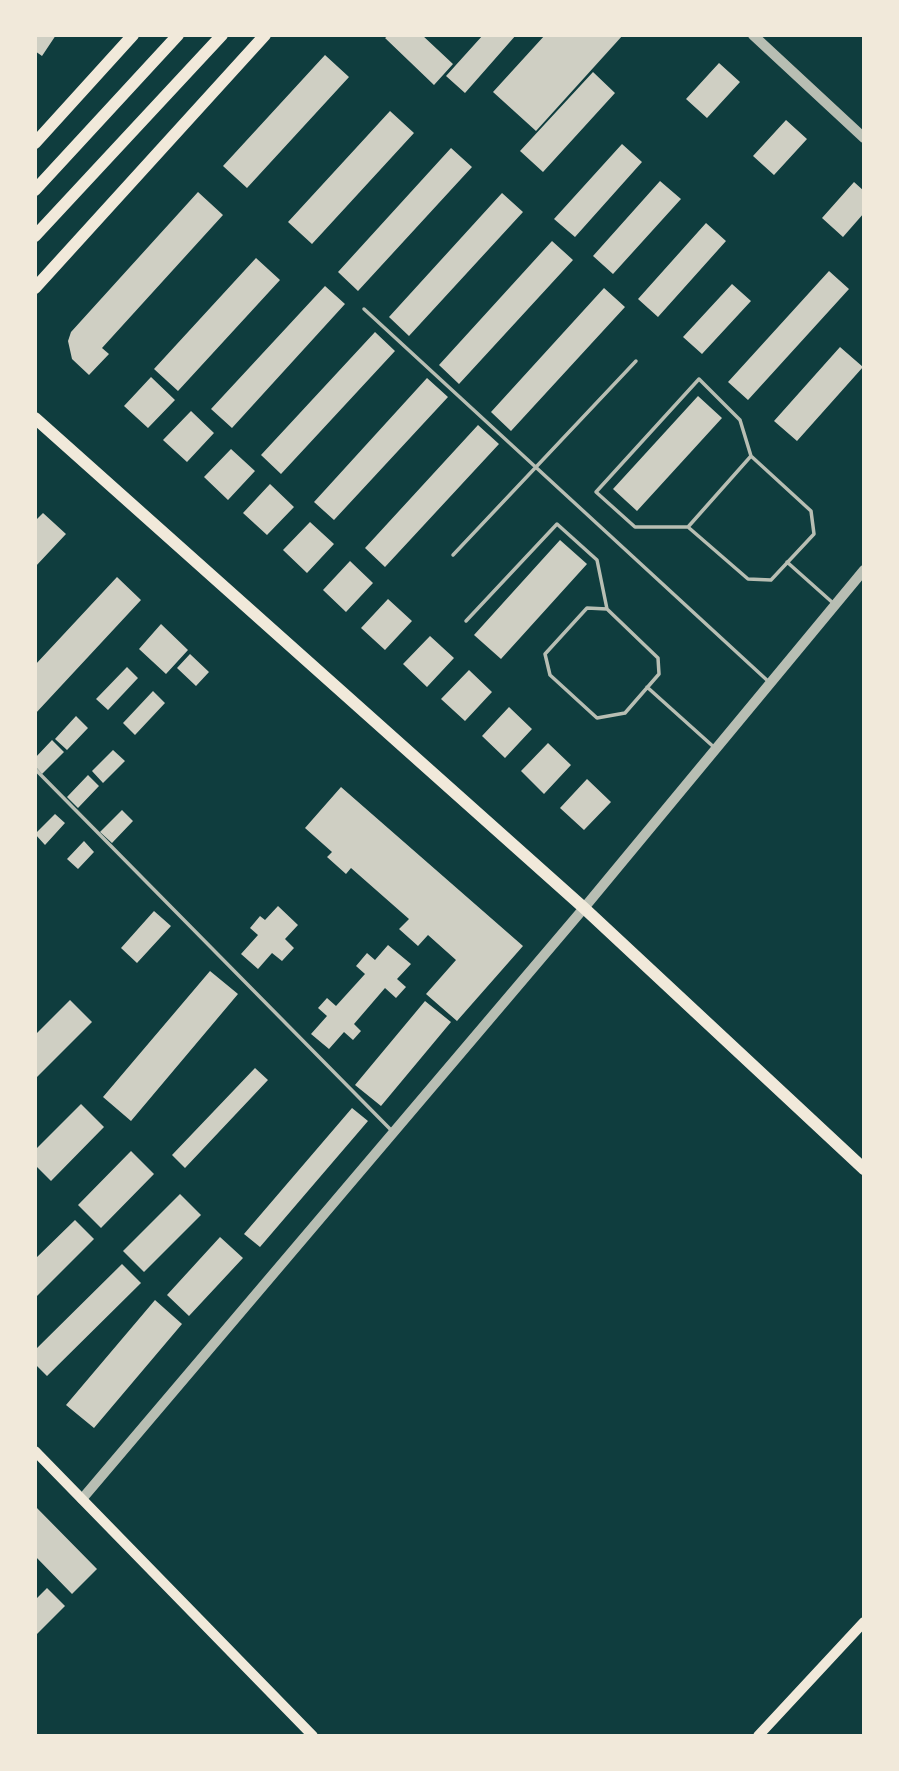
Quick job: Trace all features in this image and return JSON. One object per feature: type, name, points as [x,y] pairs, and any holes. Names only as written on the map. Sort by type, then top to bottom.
[{"type":"main road","points":[[35,143],[133,35]]},
{"type":"main road","points":[[35,190],[178,35]]},
{"type":"main road","points":[[35,236],[222,35]]},
{"type":"main road","points":[[35,288],[265,35]]},
{"type":"main road","points":[[35,418],[584,908],[864,1169]]},
{"type":"main road","points":[[35,1451],[312,1736]]},
{"type":"main road","points":[[758,1736],[864,1622]]},
{"type":"street","points":[[753,35],[864,138]]},
{"type":"street","points":[[82,1499],[584,908],[864,570]]},
{"type":"lane","points":[[364,309],[771,683]]},
{"type":"lane","points":[[453,555],[636,361]]},
{"type":"lane","points":[[699,379],[740,420],[751,456],[811,511],[814,534],[771,580],[748,579],[688,527],[635,527],[596,492],[699,379]]},
{"type":"lane","points":[[688,527],[751,456]]},
{"type":"lane","points":[[466,621],[557,524],[597,560],[607,609],[658,658],[659,674],[625,713],[597,718],[550,675],[545,654],[587,608],[607,609]]},
{"type":"lane","points":[[788,562],[835,605]]},
{"type":"lane","points":[[647,687],[716,749]]},
{"type":"lane","points":[[35,769],[394,1132]]},
{"type":"building","points":[[35,35],[56,35],[42,56],[35,51]]},
{"type":"building","points":[[389,35],[422,35],[453,64],[434,85],[385,38]]},
{"type":"building","points":[[483,35],[516,35],[465,93],[446,76]]},
{"type":"building","points":[[545,35],[623,35],[536,131],[493,92]]},
{"type":"building","points":[[325,55],[349,77],[247,188],[223,166]]},
{"type":"building","points":[[719,63],[740,82],[707,118],[686,99]]},
{"type":"building","points":[[593,72],[615,93],[543,172],[520,151]]},
{"type":"building","points":[[390,111],[414,133],[312,244],[288,222]]},
{"type":"building","points":[[786,120],[807,139],[774,175],[753,156]]},
{"type":"building","points":[[622,144],[642,162],[575,237],[554,219]]},
{"type":"building","points":[[451,148],[472,167],[358,291],[338,272]]},
{"type":"building","points":[[660,181],[681,199],[613,274],[593,256]]},
{"type":"building","points":[[854,182],[864,191],[864,213],[843,237],[822,218]]},
{"type":"building","points":[[198,192],[223,215],[102,348],[109,354],[89,375],[72,359],[68,341],[71,332]]},
{"type":"building","points":[[502,193],[523,212],[409,336],[389,317]]},
{"type":"building","points":[[706,223],[726,241],[658,317],[638,299]]},
{"type":"building","points":[[552,241],[573,260],[459,384],[439,365]]},
{"type":"building","points":[[256,258],[280,280],[178,391],[154,369]]},
{"type":"building","points":[[829,271],[849,289],[748,400],[728,382]]},
{"type":"building","points":[[732,284],[751,301],[702,354],[683,337]]},
{"type":"building","points":[[325,286],[345,304],[232,428],[211,409]]},
{"type":"building","points":[[604,288],[625,307],[511,431],[491,412]]},
{"type":"building","points":[[375,332],[395,351],[281,474],[261,455]]},
{"type":"building","points":[[840,347],[863,367],[797,441],[774,421]]},
{"type":"building","points":[[151,377],[175,400],[148,428],[124,406]]},
{"type":"building","points":[[427,378],[448,397],[334,520],[314,502]]},
{"type":"building","points":[[698,396],[722,418],[637,511],[613,489]]},
{"type":"building","points":[[191,411],[214,433],[187,462],[163,440]]},
{"type":"building","points":[[478,425],[499,444],[385,567],[365,548]]},
{"type":"building","points":[[231,449],[255,471],[228,500],[204,477]]},
{"type":"building","points":[[270,484],[294,507],[267,535],[243,513]]},
{"type":"building","points":[[43,513],[66,534],[35,567],[35,521]]},
{"type":"building","points":[[310,522],[334,544],[307,573],[283,550]]},
{"type":"building","points":[[560,540],[587,564],[501,659],[474,635]]},
{"type":"building","points":[[350,561],[373,583],[346,612],[323,590]]},
{"type":"building","points":[[117,577],[141,600],[35,714],[35,665]]},
{"type":"building","points":[[388,599],[412,621],[385,650],[361,628]]},
{"type":"building","points":[[161,624],[188,650],[166,674],[139,649]]},
{"type":"building","points":[[430,636],[454,658],[427,687],[403,664]]},
{"type":"building","points":[[190,654],[209,672],[196,686],[177,668]]},
{"type":"building","points":[[127,667],[138,678],[108,710],[96,699]]},
{"type":"building","points":[[469,670],[492,692],[465,721],[441,699]]},
{"type":"building","points":[[153,691],[165,703],[135,735],[123,723]]},
{"type":"building","points":[[509,707],[532,729],[505,758],[482,736]]},
{"type":"building","points":[[76,716],[88,728],[67,750],[55,739]]},
{"type":"building","points":[[52,740],[64,752],[42,774],[35,766],[35,758]]},
{"type":"building","points":[[548,743],[571,765],[544,794],[521,771]]},
{"type":"building","points":[[113,750],[125,761],[103,783],[92,771]]},
{"type":"building","points":[[88,775],[99,786],[78,808],[67,797]]},
{"type":"building","points":[[587,779],[611,802],[584,830],[560,808]]},
{"type":"building","points":[[341,787],[523,946],[457,1021],[426,994],[456,960],[428,935],[418,946],[399,929],[409,919],[351,868],[346,874],[327,857],[332,852],[305,828]]},
{"type":"building","points":[[122,810],[133,821],[112,843],[100,832]]},
{"type":"building","points":[[55,814],[65,823],[45,845],[35,834]]},
{"type":"building","points":[[84,841],[94,852],[78,869],[67,859]]},
{"type":"building","points":[[278,906],[298,925],[285,939],[294,948],[282,961],[272,953],[258,969],[241,954],[258,935],[250,928],[260,916],[265,920]]},
{"type":"building","points":[[154,911],[171,926],[137,963],[121,948]]},
{"type":"building","points":[[388,945],[411,964],[397,979],[406,987],[396,998],[385,988],[354,1024],[361,1031],[353,1040],[344,1032],[329,1049],[311,1034],[327,1016],[318,1008],[327,998],[336,1006],[365,974],[356,966],[367,953],[375,960]]},
{"type":"building","points":[[210,971],[238,994],[131,1121],[103,1097]]},
{"type":"building","points":[[70,1000],[92,1022],[35,1079],[35,1035]]},
{"type":"building","points":[[425,1001],[451,1022],[381,1106],[355,1085]]},
{"type":"building","points":[[255,1068],[268,1080],[185,1168],[172,1155]]},
{"type":"building","points":[[81,1104],[104,1127],[51,1181],[35,1165],[35,1150]]},
{"type":"building","points":[[352,1108],[368,1121],[260,1247],[244,1234]]},
{"type":"building","points":[[131,1151],[154,1174],[101,1228],[78,1205]]},
{"type":"building","points":[[180,1194],[201,1215],[144,1272],[123,1251]]},
{"type":"building","points":[[75,1220],[94,1239],[35,1298],[35,1259]]},
{"type":"building","points":[[220,1237],[243,1258],[189,1316],[167,1295]]},
{"type":"building","points":[[122,1264],[141,1283],[47,1376],[35,1364],[35,1350]]},
{"type":"building","points":[[155,1300],[182,1324],[94,1428],[66,1405]]},
{"type":"building","points":[[35,1506],[97,1569],[72,1594],[35,1556]]},
{"type":"building","points":[[47,1588],[65,1606],[35,1636],[35,1600]]}]
